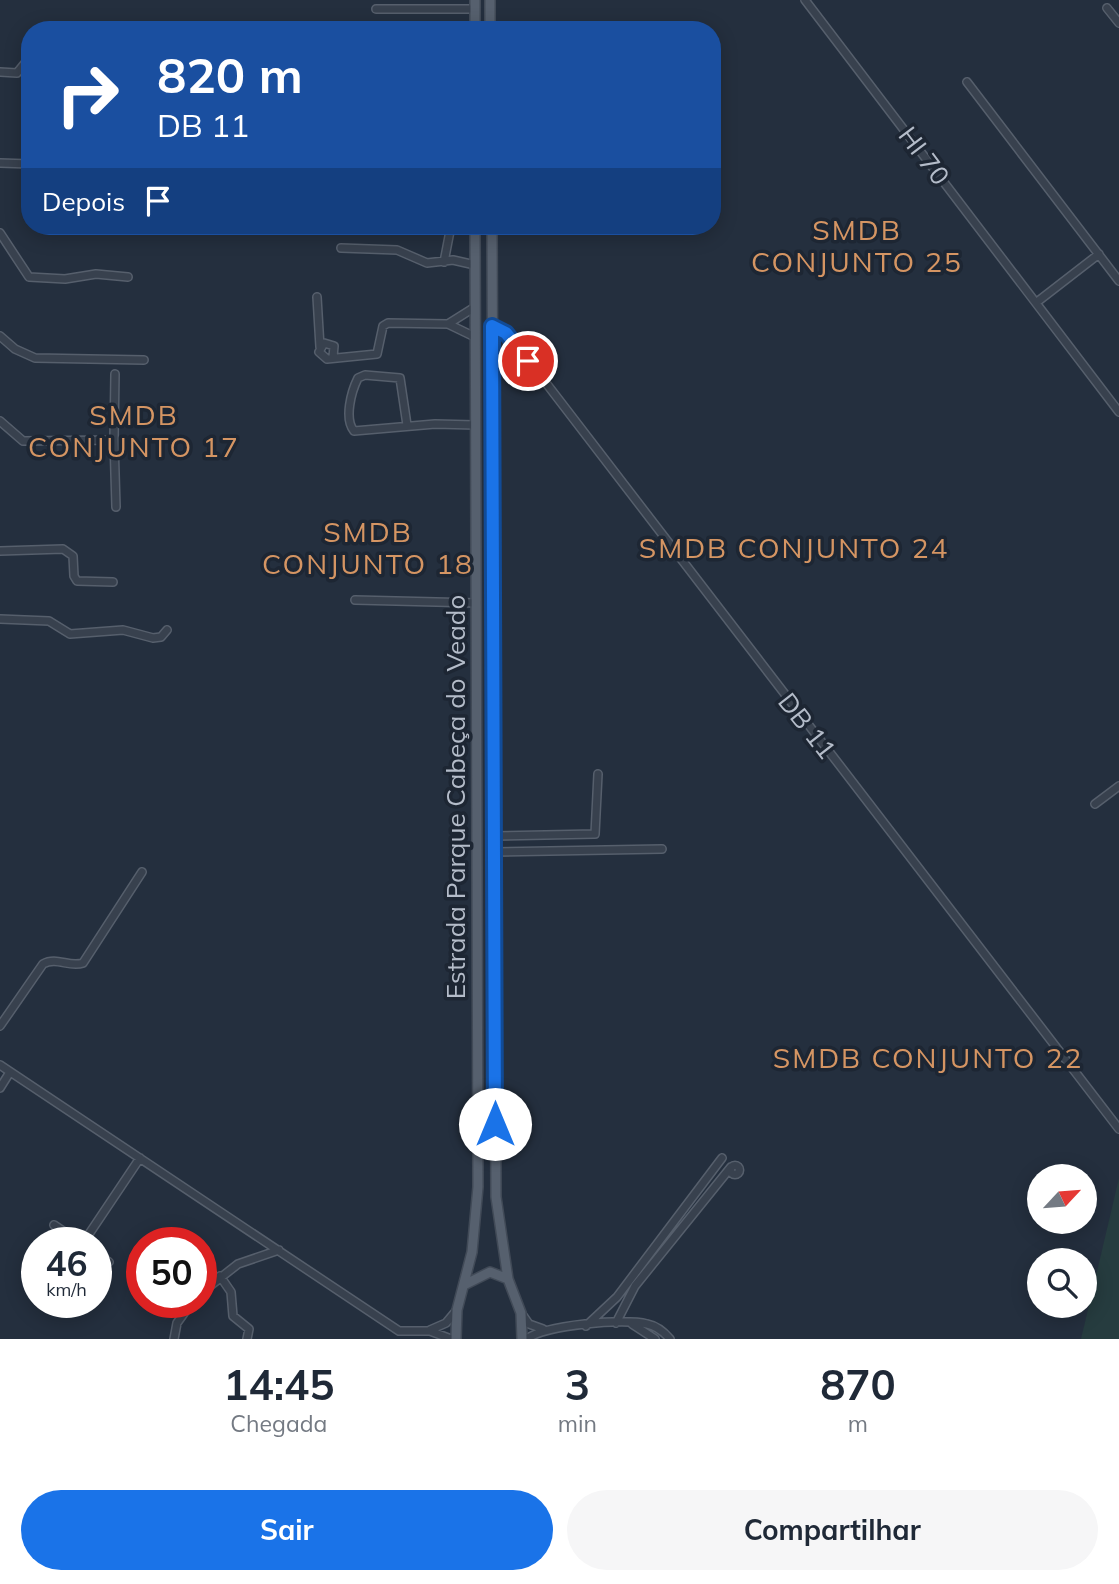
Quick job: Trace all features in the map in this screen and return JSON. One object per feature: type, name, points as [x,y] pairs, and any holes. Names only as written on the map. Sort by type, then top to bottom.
[{"type":"main road","points":[[490,0],[490,21]]},
{"type":"main road","name":"Estrada Parque Cabeça do Veado","points":[[454,1339],[457,1310],[466,1284],[477,1222],[478,1187],[475,235]]},
{"type":"main road","name":"Estrada Parque Cabeça do Veado","points":[[492,235],[496,1198],[508,1279],[521,1313],[525,1339]]},
{"type":"main road","points":[[475,443],[493,444]]},
{"type":"main road","points":[[466,1284],[490,1272],[508,1279]]},
{"type":"street","name":"HI 70","points":[[805,0],[1119,412]]},
{"type":"street","points":[[376,9],[475,4]]},
{"type":"street","points":[[1107,8],[1119,23]]},
{"type":"street","points":[[0,72],[17,73],[21,68]]},
{"type":"street","points":[[967,82],[1119,281]]},
{"type":"street","points":[[0,163],[21,164]]},
{"type":"street","points":[[0,233],[29,278],[65,279],[96,274],[128,277]]},
{"type":"street","points":[[444,262],[449,235]]},
{"type":"street","points":[[341,248],[397,250],[428,263],[457,260],[475,265]]},
{"type":"street","points":[[1037,302],[1099,254]]},
{"type":"street","points":[[317,297],[320,347],[329,342],[334,346],[333,357],[377,354],[382,330],[388,323],[448,324],[475,337]]},
{"type":"street","points":[[448,324],[475,307]]},
{"type":"street","name":"DB 11","points":[[492,326],[513,340],[1119,1129]]},
{"type":"street","points":[[0,336],[15,349],[35,358],[144,360]]},
{"type":"street","points":[[115,374],[116,507]]},
{"type":"street","points":[[407,425],[400,378],[365,375],[358,378],[350,407],[352,429],[364,432],[407,425],[475,425]]},
{"type":"street","points":[[0,421],[23,441],[114,440]]},
{"type":"street","points":[[0,551],[63,549],[73,556],[77,581],[113,582]]},
{"type":"street","points":[[355,600],[477,603]]},
{"type":"street","points":[[0,619],[49,621],[70,634],[132,631],[153,638],[161,636],[167,630]]},
{"type":"street","points":[[493,836],[596,834],[598,774]]},
{"type":"street","points":[[1096,804],[1119,786]]},
{"type":"street","points":[[494,852],[662,849]]},
{"type":"street","points":[[0,1026],[43,964],[54,960],[77,965],[85,961],[142,872]]},
{"type":"street","points":[[0,1065],[399,1331],[429,1331],[454,1339]]},
{"type":"street","points":[[0,1087],[10,1072]]},
{"type":"street","points":[[92,1227],[139,1158]]},
{"type":"street","points":[[586,1326],[617,1297],[722,1158]]},
{"type":"street","points":[[617,1323],[635,1286],[723,1176],[734,1170]]},
{"type":"street","points":[[217,1279],[238,1264],[279,1250]]},
{"type":"street","points":[[220,1276],[231,1292],[233,1316],[249,1329],[247,1339]]},
{"type":"street","points":[[429,1331],[446,1323],[457,1310]]},
{"type":"street","points":[[521,1313],[529,1324],[547,1329],[629,1322],[653,1325],[670,1339]]},
{"type":"street","points":[[174,1339],[181,1318]]},
{"type":"street","points":[[629,1322],[655,1339]]},
{"type":"street","points":[[525,1339],[547,1329]]},
{"type":"green space","points":[[1119,1178],[1119,1339],[1081,1339],[1086,1318],[1097,1318],[1097,1271]]},
{"type":"district","name":"SMDB CONJUNTO 25","points":[[857,246]]},
{"type":"district","name":"SMDB CONJUNTO 17","points":[[134,431]]},
{"type":"district","name":"SMDB CONJUNTO 18","points":[[368,548]]},
{"type":"district","name":"SMDB CONJUNTO 24","points":[[794,548]]},
{"type":"district","name":"SMDB CONJUNTO 22","points":[[928,1058]]},
{"type":"route","points":[[495,1124],[492,326],[506,333],[528,361]]}]
